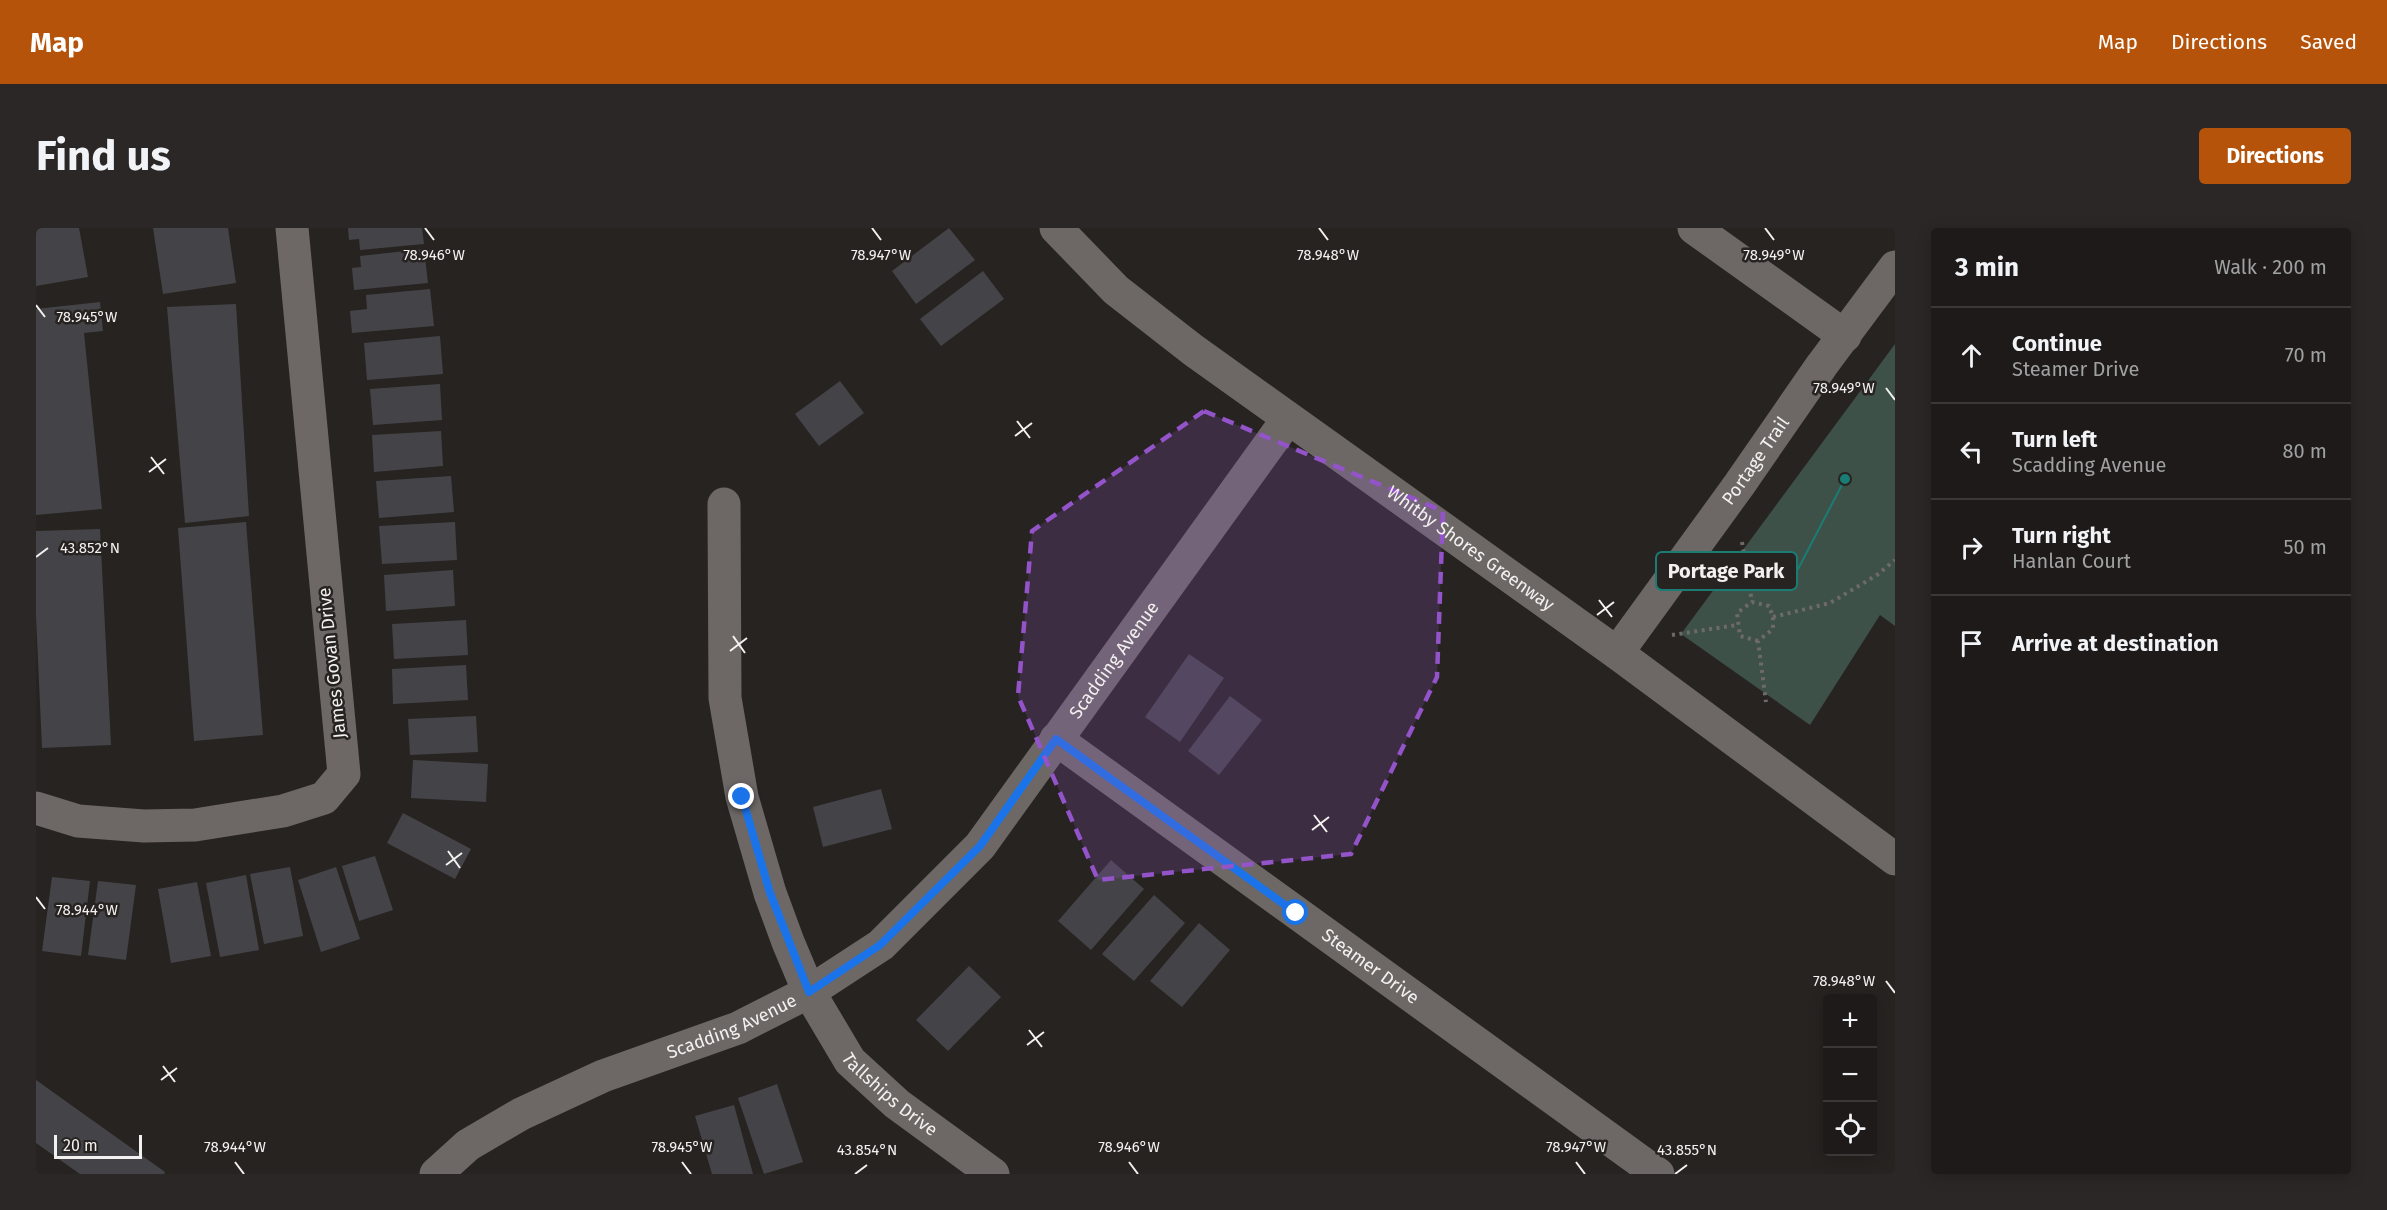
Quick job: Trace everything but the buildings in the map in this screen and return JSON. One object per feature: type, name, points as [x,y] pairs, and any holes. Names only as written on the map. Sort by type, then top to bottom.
[{"type":"street","name":"James Govan Drive","points":[[36,808],[78,821],[144,826],[195,825],[283,811],[324,798],[344,774],[292,228]]},
{"type":"street","name":"Whitby Shores Greenway","points":[[1056,228],[1116,290],[1193,350],[1287,420],[1617,653],[1895,859]]},
{"type":"street","points":[[1694,228],[1845,336]]},
{"type":"street","name":"Portage Trail","points":[[1617,653],[1895,267]]},
{"type":"street","name":"Scadding Avenue","points":[[436,1174],[468,1145],[521,1114],[603,1076],[738,1028],[809,992],[880,945],[980,846],[1287,420]]},
{"type":"street","name":"Tallships Drive","points":[[724,504],[725,698],[742,797],[770,893],[809,992],[850,1062],[897,1104],[993,1174]]},
{"type":"street","name":"Steamer Drive","points":[[1056,739],[1658,1174]]},
{"type":"path","points":[[1742,543],[1752,602]]},
{"type":"path","points":[[1773,616],[1830,603],[1877,575],[1895,560]]},
{"type":"path","points":[[1752,602],[1769,606],[1773,616],[1773,629],[1758,641],[1740,636],[1737,625],[1737,613],[1752,602]]},
{"type":"path","points":[[1672,635],[1737,625]]},
{"type":"path","points":[[1758,641],[1766,702]]},
{"type":"highlighted area","points":[[1204,411],[1443,511],[1437,677],[1351,854],[1098,880],[1018,696],[1032,531]]},
{"type":"green space","points":[[1895,344],[1895,626],[1880,615],[1810,725],[1681,634]]},
{"type":"place","name":"Portage Park","points":[[1845,479]]},
{"type":"route","points":[[742,797],[770,893],[809,992],[880,945],[980,846],[1056,739],[1296,913]]}]
